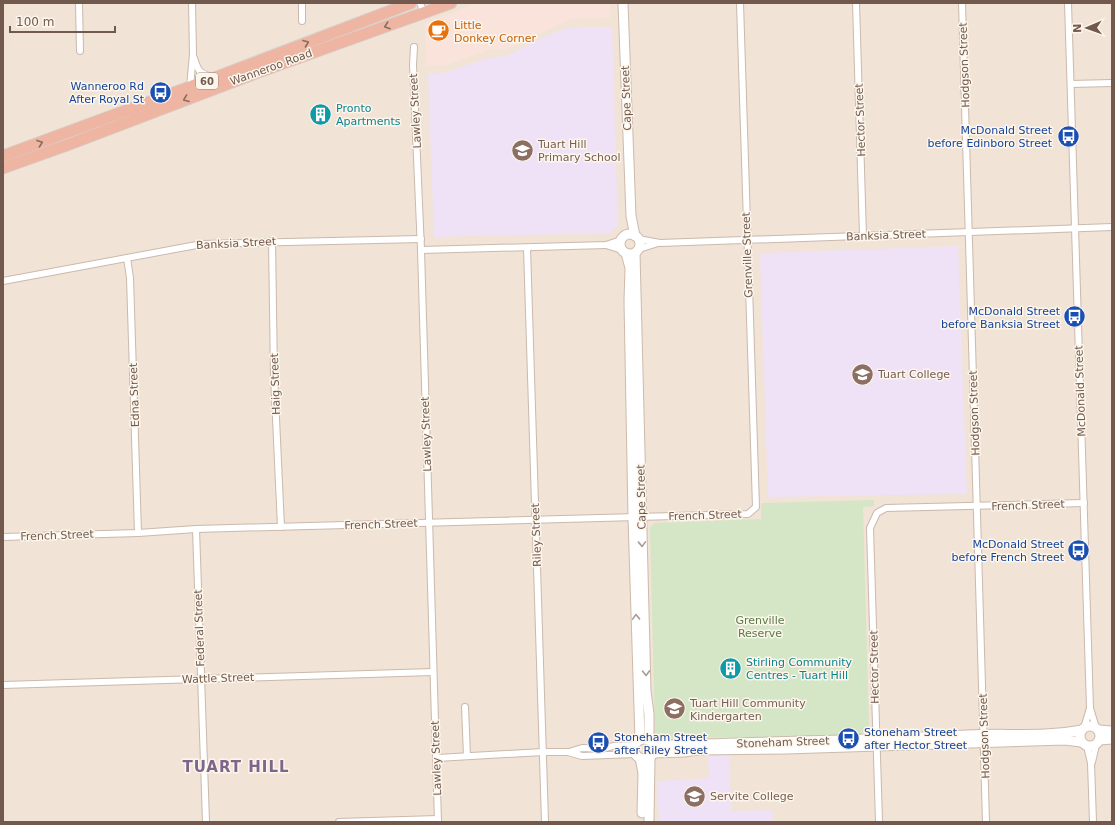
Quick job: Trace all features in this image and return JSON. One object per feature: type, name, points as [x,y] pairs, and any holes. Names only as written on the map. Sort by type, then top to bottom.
[{"type":"highway","name":"Wanneroo Road","points":[[3,156],[411,3]]},
{"type":"highway","name":"Wanneroo Road","points":[[3,168],[70,144],[427,7],[451,3]]},
{"type":"street","points":[[79,3],[80,51]]},
{"type":"street","points":[[190,87],[193,54],[192,3]]},
{"type":"street","points":[[302,3],[302,21]]},
{"type":"street","name":"Cape Street","points":[[623,3],[631,216],[637,238],[640,242],[637,251],[637,518]]},
{"type":"street","name":"Grenville Street","points":[[740,3],[756,507]]},
{"type":"street","name":"Hector Street","points":[[856,3],[863,236]]},
{"type":"street","name":"Hodgson Street","points":[[962,3],[986,822]]},
{"type":"street","name":"McDonald Street","points":[[1068,3],[1090,708],[1093,738],[1091,763],[1093,822]]},
{"type":"street","name":"Lawley Street","points":[[414,47],[413,65],[421,239],[438,820]]},
{"type":"street","points":[[193,54],[197,69],[201,73],[214,78]]},
{"type":"street","points":[[1071,84],[1112,83]]},
{"type":"street","name":"Cape Street","points":[[631,216],[620,245],[630,268],[629,301],[637,518],[643,822]]},
{"type":"street","name":"Banksia Street","points":[[637,238],[660,243],[1112,227]]},
{"type":"street","points":[[421,250],[606,245],[630,234],[637,238]]},
{"type":"street","name":"Banksia Street","points":[[4,280],[202,244],[421,239]]},
{"type":"street","name":"Haig Street","points":[[272,242],[274,375],[281,527]]},
{"type":"street","name":"Banksia Street","points":[[637,251],[660,243]]},
{"type":"street","points":[[606,245],[629,254],[637,251]]},
{"type":"street","name":"Riley Street","points":[[527,248],[545,822]]},
{"type":"street","name":"Edna Street","points":[[126,258],[130,278],[138,533]]},
{"type":"street","name":"French Street","points":[[877,513],[886,508],[1084,503]]},
{"type":"street","name":"French Street","points":[[3,537],[138,533],[196,529],[748,514],[756,507]]},
{"type":"street","name":"Hector Street","points":[[877,513],[870,528],[879,822]]},
{"type":"street","name":"Federal Street","points":[[196,529],[206,822]]},
{"type":"street","name":"Wattle Street","points":[[3,685],[433,672]]},
{"type":"street","points":[[465,707],[467,756]]},
{"type":"street","name":"McDonald Street","points":[[1083,729],[1090,708]]},
{"type":"street","name":"Stoneham Street","points":[[652,755],[697,750],[876,743],[1065,733],[1090,726],[1093,738]]},
{"type":"street","points":[[1083,729],[1080,736],[1093,738]]},
{"type":"street","name":"Stoneham Street","points":[[1093,738],[1112,731]]},
{"type":"street","name":"Stoneham Street","points":[[984,738],[1065,740],[1093,738],[1112,739]]},
{"type":"street","name":"McDonald Street","points":[[1091,763],[1093,738]]},
{"type":"street","name":"Stoneham Street","points":[[437,758],[543,752],[568,752],[582,756],[664,745],[876,743]]},
{"type":"street","name":"Stoneham Street","points":[[568,752],[582,748],[603,749],[613,746],[642,747]]},
{"type":"street","name":"Cape Street","points":[[642,747],[654,746],[652,755],[649,822]]},
{"type":"street","points":[[642,747],[643,759],[652,755]]},
{"type":"street","points":[[339,822],[438,820]]},
{"type":"shaded area","points":[[3,3],[1112,3],[1112,822],[3,822]]},
{"type":"shaded area","points":[[478,3],[610,3],[610,18],[571,19],[508,49],[490,50],[447,65],[426,66],[425,23]]},
{"type":"shaded area","name":"Tuart Hill Primary School","points":[[612,27],[618,226],[609,233],[434,237],[428,73],[444,73],[492,57],[507,56],[533,42],[567,28]]},
{"type":"shaded area","name":"Tuart College","points":[[958,246],[967,494],[768,497],[760,253]]},
{"type":"shaded area","name":"Servite College","points":[[729,755],[731,811],[772,810],[773,822],[659,822],[657,781],[709,778],[708,756]]},
{"type":"green space","name":"Grenville Reserve","points":[[874,500],[874,506],[863,507],[869,727],[858,736],[662,738],[655,733],[650,528],[654,523],[761,519],[761,503]]},
{"type":"place","name":"Little Donkey Corner","points":[[438,31]]},
{"type":"place","name":"Wanneroo Rd After Royal St","points":[[160,92]]},
{"type":"place","name":"Pronto Apartments","points":[[321,114]]},
{"type":"place","name":"McDonald Street before Edinboro Street","points":[[1068,136]]},
{"type":"place","name":"Tuart Hill Primary School","points":[[523,150]]},
{"type":"place","name":"McDonald Street before Banksia Street","points":[[1075,317]]},
{"type":"place","name":"Tuart College","points":[[863,374]]},
{"type":"place","name":"McDonald Street before French Street","points":[[1079,550]]},
{"type":"place","name":"Stirling Community Centres - Tuart Hill","points":[[730,668]]},
{"type":"place","name":"Tuart Hill Community Kindergarten","points":[[674,709]]},
{"type":"place","name":"Stoneham Street after Hector Street","points":[[848,738]]},
{"type":"place","name":"Stoneham Street after Riley Street","points":[[599,743]]},
{"type":"place","name":"Servite College","points":[[694,796]]},
{"type":"district","name":"TUART HILL","points":[[236,767]]}]
